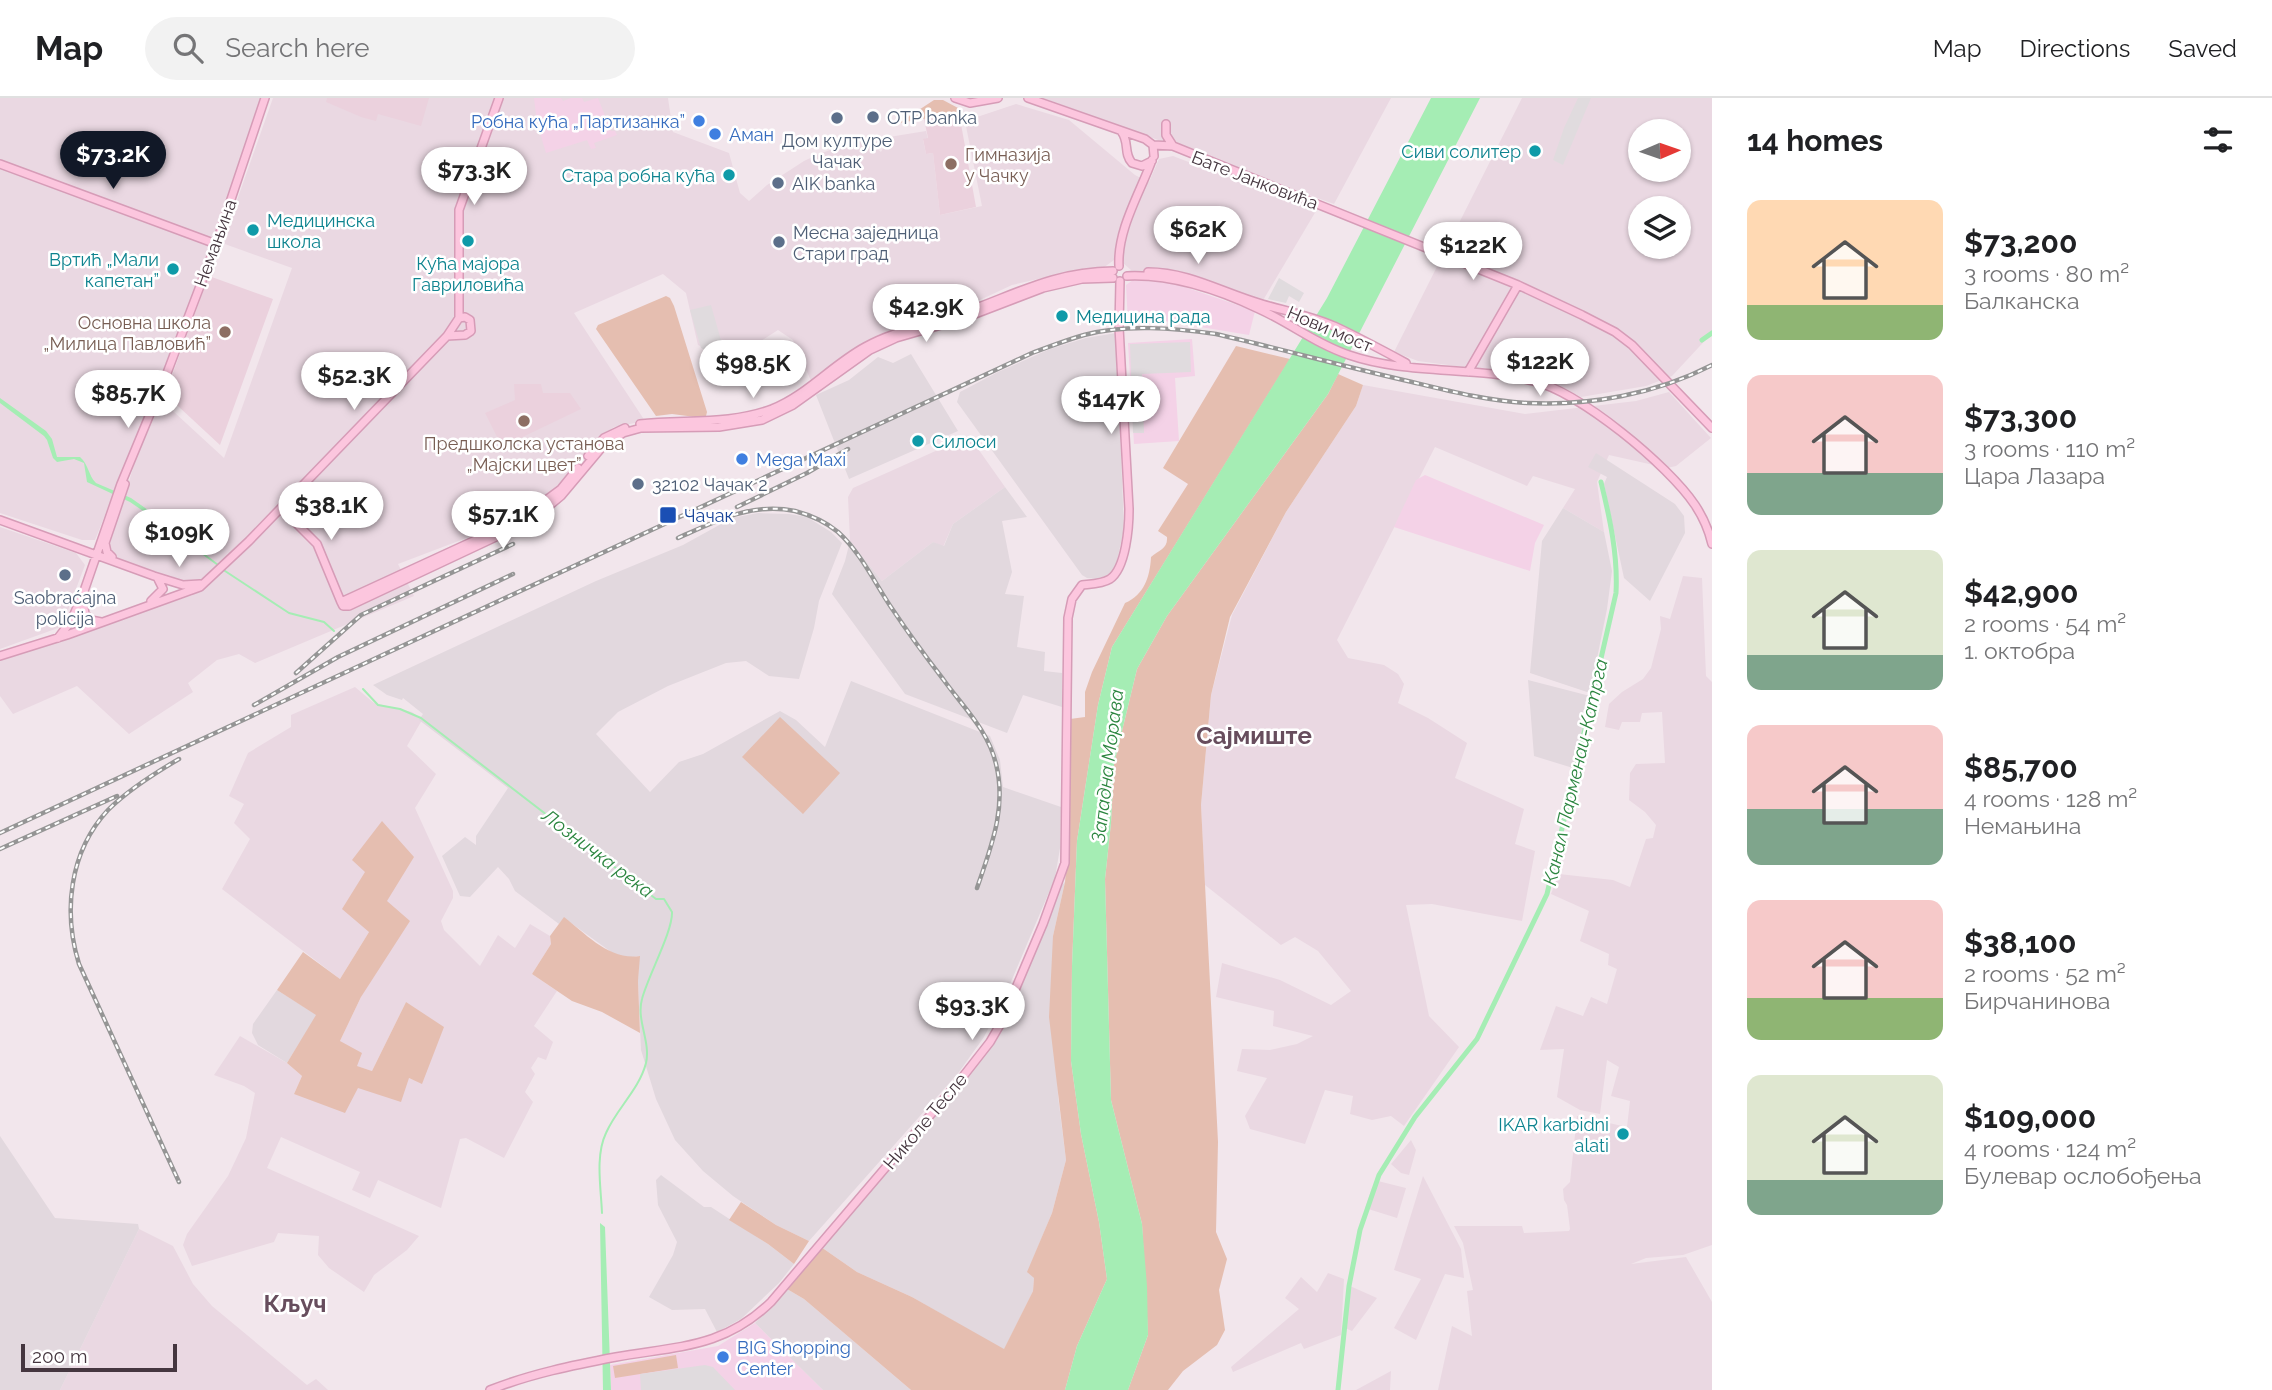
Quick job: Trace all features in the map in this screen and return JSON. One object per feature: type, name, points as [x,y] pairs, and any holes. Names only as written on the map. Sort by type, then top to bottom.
[{"type":"main road","name":"Немањина","points":[[57,638],[71,621],[83,594],[101,539],[215,244],[265,98]]},
{"type":"main road","points":[[459,334],[455,330],[459,210],[499,98]]},
{"type":"main road","points":[[955,98],[970,103],[998,98]]},
{"type":"main road","points":[[1028,98],[1118,128],[1148,140],[1153,145],[1153,158],[1121,241],[1120,274]]},
{"type":"main road","points":[[1166,124],[1168,139],[1176,148]]},
{"type":"main road","points":[[1118,128],[1125,137],[1128,158],[1138,166],[1143,174],[1143,181]]},
{"type":"main road","points":[[1127,148],[1132,141],[1140,138]]},
{"type":"main road","name":"Бате Јанковића","points":[[1153,145],[1176,148],[1518,285],[1582,315],[1624,339],[1711,426]]},
{"type":"main road","name":"Бате Јанковића","points":[[1153,158],[1161,149],[1176,148]]},
{"type":"main road","points":[[1138,166],[1146,165],[1153,158]]},
{"type":"main road","points":[[0,164],[215,244]]},
{"type":"main road","points":[[281,508],[317,544],[341,602],[519,520],[561,489],[604,438],[618,430],[654,425],[719,427],[762,420],[803,399],[864,355],[896,338],[962,320],[1051,285],[1120,274],[1144,275],[1182,280],[1261,306]]},
{"type":"main road","name":"Николе Тесле","points":[[490,1390],[524,1378],[596,1362],[711,1341],[736,1331],[773,1300],[990,1042],[1037,940],[1065,863],[1068,618],[1072,599],[1082,585],[1107,582],[1115,575],[1123,554],[1129,524],[1119,327],[1120,274]]},
{"type":"main road","points":[[1468,372],[1518,285]]},
{"type":"main road","name":"Нови мост","points":[[1261,306],[1299,314],[1334,326],[1395,361]]},
{"type":"main road","name":"Нови мост","points":[[1261,306],[1335,350],[1377,363],[1395,361]]},
{"type":"main road","points":[[0,656],[102,623],[147,604],[195,589],[204,583],[281,508],[447,336],[456,321],[468,318],[472,325],[467,335],[447,336]]},
{"type":"main road","points":[[1395,361],[1535,381],[1554,388],[1642,449],[1678,484],[1703,519],[1712,544]]},
{"type":"main road","name":"Немањина","points":[[112,559],[105,543],[122,498],[130,466]]},
{"type":"main road","points":[[1703,519],[1712,521]]},
{"type":"main road","points":[[0,520],[183,585],[204,583]]},
{"type":"main road","points":[[80,548],[92,547],[101,539]]},
{"type":"main road","points":[[80,548],[90,559],[91,570]]},
{"type":"main road","points":[[91,570],[99,563],[112,559]]},
{"type":"main road","points":[[147,604],[163,589],[161,581],[155,576]]},
{"type":"main road","points":[[83,594],[85,614],[102,623]]},
{"type":"shaded area","points":[[0,98],[262,98],[200,278],[95,540],[82,540],[0,513]]},
{"type":"shaded area","points":[[273,98],[668,98],[673,132],[729,153],[740,193],[749,201],[767,185],[819,154],[864,138],[881,152],[889,137],[926,131],[928,139],[923,140],[926,154],[933,153],[940,215],[982,206],[965,121],[1016,104],[1069,120],[1135,175],[1149,182],[1159,159],[1173,156],[1316,211],[1262,302],[1184,275],[1127,272],[1131,270],[1114,260],[1103,268],[1087,268],[1012,285],[954,312],[907,328],[812,383],[793,340],[778,330],[750,348],[720,356],[698,345],[686,293],[663,274],[574,313],[645,421],[614,427],[602,435],[553,491],[534,505],[474,537],[398,564],[414,596],[255,663],[239,654],[217,660],[188,683],[193,692],[129,734],[77,686],[13,714],[0,696],[0,660],[193,595],[188,583],[116,559],[109,547],[137,455],[162,401],[224,458],[292,268],[222,243]]},
{"type":"shaded area","points":[[327,98],[429,98],[421,126],[378,114],[376,121],[361,117],[326,102]]},
{"type":"shaded area","points":[[534,98],[561,98],[563,101],[582,98],[584,102],[598,98],[611,131],[615,131],[617,135],[594,143],[596,148],[591,149],[587,140],[546,153],[537,123]]},
{"type":"shaded area","points":[[1043,98],[1391,98],[1334,204]]},
{"type":"shaded area","points":[[1522,98],[1712,98],[1712,333],[1672,376],[1646,386],[1581,397],[1546,378],[1418,361],[1394,352]]},
{"type":"shaded area","points":[[1578,98],[1591,98],[1563,165],[1553,160]]},
{"type":"shaded area","points":[[934,100],[943,100],[958,108],[960,113],[899,123]]},
{"type":"shaded area","name":"Гимназија у Чачку","points":[[959,113],[976,207],[940,215],[933,153],[926,154],[923,139],[928,138],[924,119]]},
{"type":"shaded area","name":"Основна школа „Милица Павловић”","points":[[209,276],[273,299],[220,445],[165,394]]},
{"type":"shaded area","points":[[1279,278],[1304,293],[1299,302],[1289,296],[1286,303],[1268,299]]},
{"type":"shaded area","points":[[1133,280],[1173,283],[1255,311],[1249,335],[1164,321],[1128,323],[1126,285]]},
{"type":"shaded area","points":[[666,296],[674,306],[707,412],[703,418],[672,414],[656,416],[596,329],[598,325]]},
{"type":"shaded area","points":[[711,305],[724,351],[714,355],[701,348],[690,310]]},
{"type":"shaded area","points":[[1116,333],[1124,529],[1116,565],[1110,574],[1097,579],[1082,575],[957,402],[960,392],[1050,349],[1086,338]]},
{"type":"shaded area","points":[[1192,339],[1195,376],[1175,378],[1179,441],[1134,444],[1128,343]]},
{"type":"shaded area","points":[[1190,342],[1191,372],[1142,374],[1144,433],[1133,433],[1130,344]]},
{"type":"shaded area","points":[[1236,346],[1290,359],[1112,647],[1098,705],[1077,841],[1071,1061],[1107,1279],[1077,1346],[1065,1390],[911,1390],[804,1299],[787,1289],[821,1247],[857,1272],[912,1297],[1004,1349],[1033,1291],[1034,1278],[1027,1272],[1052,1213],[1066,1160],[1049,1017],[1053,936],[1065,882],[1070,821],[1070,719],[1085,717],[1085,692],[1092,672],[1125,603],[1132,600],[1145,584],[1151,557],[1166,544],[1167,537],[1158,531],[1188,484],[1163,468]]},
{"type":"shaded area","points":[[911,354],[958,431],[849,479],[816,395],[849,380],[878,357],[893,363]]},
{"type":"shaded area","points":[[1338,374],[1363,385],[1356,406],[1286,512],[1230,617],[1211,695],[1201,805],[1218,1142],[1216,1232],[1227,1259],[1219,1290],[1225,1330],[1217,1345],[1183,1371],[1168,1390],[1128,1390],[1148,1335],[1142,1224],[1111,1100],[1105,879],[1114,764],[1137,669],[1167,616],[1328,394]]},
{"type":"shaded area","name":"Предшколска установа „Мајски цвет”","points":[[514,384],[541,384],[543,393],[570,393],[581,409],[502,447],[485,413],[515,400]]},
{"type":"shaded area","points":[[1363,385],[1525,414],[1636,401],[1669,392],[1711,438],[1676,466],[1667,468],[1609,455],[1597,482],[1604,532],[1563,508],[1575,489],[1533,476],[1527,486],[1435,447],[1337,640],[1348,658],[1384,665],[1398,674],[1404,684],[1398,703],[1467,743],[1455,778],[1524,809],[1515,844],[1535,851],[1522,921],[1432,904],[1406,905],[1429,1016],[1459,1047],[1404,1126],[1391,1116],[1372,1120],[1350,1114],[1353,1096],[1325,1090],[1305,1144],[1250,1129],[1245,1116],[1267,1078],[1237,1071],[1242,1049],[1270,1050],[1297,1044],[1313,1036],[1273,1026],[1274,1011],[1216,997],[1222,963],[1280,980],[1331,1005],[1351,991],[1318,951],[1295,937],[1281,945],[1205,885],[1201,805],[1211,695],[1232,615],[1286,512],[1356,406]]},
{"type":"shaded area","points":[[969,436],[1005,487],[953,524],[943,547],[933,542],[882,581],[850,541],[848,497],[853,488]]},
{"type":"shaded area","points":[[1596,453],[1675,504],[1684,516],[1685,533],[1650,601],[1624,578],[1604,484],[1607,477],[1588,467]]},
{"type":"shaded area","points":[[1425,475],[1544,525],[1535,543],[1530,571],[1394,527],[1416,480]]},
{"type":"shaded area","points":[[1005,487],[1027,517],[1002,521],[1012,572],[1005,594],[1024,596],[1017,647],[1045,652],[1044,671],[1062,673],[1062,707],[1023,695],[1007,733],[905,694],[832,594],[850,541],[882,581],[933,542],[944,546],[953,524]]},
{"type":"shaded area","points":[[1563,508],[1604,532],[1612,571],[1590,693],[1530,673],[1542,541]]},
{"type":"shaded area","points":[[758,513],[807,517],[831,532],[842,543],[819,601],[799,679],[769,676],[746,661],[726,663],[668,686],[618,712],[596,734],[650,792],[679,762],[703,754],[780,711],[796,720],[825,747],[851,681],[990,736],[1000,760],[1003,787],[1061,807],[1060,848],[1055,878],[1005,996],[984,1037],[959,1072],[809,1241],[776,1225],[733,1196],[703,1171],[675,1140],[656,1099],[641,1050],[639,956],[627,958],[614,954],[564,918],[559,924],[515,891],[498,867],[470,897],[460,896],[442,856],[465,837],[476,845],[476,836],[508,788],[419,720],[423,714],[403,698],[402,700],[387,695],[373,685],[596,581],[683,545],[732,518]]},
{"type":"shaded area","points":[[0,527],[76,553],[85,565],[65,618],[58,628],[0,649]]},
{"type":"shaded area","points":[[1683,576],[1702,578],[1706,676],[1712,682],[1712,1245],[1683,1255],[1646,1258],[1631,1264],[1686,1257],[1712,1302],[1712,1390],[1438,1390],[1452,1326],[1472,1336],[1467,1291],[1473,1290],[1463,1243],[1454,1226],[1522,1226],[1524,1233],[1569,1231],[1563,1189],[1570,1182],[1577,1116],[1627,1127],[1630,1101],[1611,1096],[1619,1067],[1607,1060],[1600,1114],[1580,1110],[1557,1097],[1564,1049],[1540,1050],[1556,1006],[1583,1016],[1591,997],[1607,1004],[1617,969],[1608,965],[1609,954],[1580,941],[1589,911],[1551,894],[1559,874],[1613,880],[1630,887],[1646,839],[1653,838],[1656,825],[1629,800],[1630,773],[1636,764],[1665,763],[1662,712],[1642,713],[1640,722],[1622,722],[1619,730],[1605,727],[1609,704],[1643,679],[1651,668],[1661,629],[1660,616],[1670,619]]},
{"type":"shaded area","points":[[1528,680],[1590,696],[1573,768],[1534,756]]},
{"type":"shaded area","points":[[355,687],[374,703],[412,712],[422,720],[407,746],[436,774],[415,808],[453,891],[453,898],[441,921],[444,930],[480,966],[498,935],[515,948],[530,924],[550,936],[551,944],[532,974],[557,991],[534,1026],[553,1042],[546,1060],[538,1057],[531,1068],[535,1074],[525,1092],[533,1102],[504,1158],[466,1138],[460,1139],[441,1208],[378,1180],[370,1198],[352,1190],[360,1172],[281,1137],[267,1168],[419,1236],[407,1250],[374,1275],[364,1292],[329,1268],[318,1255],[319,1236],[278,1233],[274,1242],[192,1266],[183,1245],[187,1234],[228,1176],[246,1138],[255,1093],[214,1075],[240,1036],[287,1063],[302,1076],[294,1094],[358,1088],[409,1078],[422,1083],[406,1002],[372,1071],[356,1066],[340,1041],[361,997],[387,901],[365,872],[369,932],[340,979],[222,889],[250,839],[234,823],[244,804],[229,796],[248,753],[291,727],[291,715]]},
{"type":"shaded area","points":[[780,717],[840,773],[803,814],[742,757]]},
{"type":"shaded area","points":[[382,821],[414,857],[387,901],[410,921],[361,997],[340,1041],[362,1053],[357,1066],[372,1071],[406,1002],[444,1027],[422,1084],[409,1078],[401,1102],[358,1088],[345,1113],[294,1094],[302,1076],[287,1063],[316,1015],[277,990],[303,952],[340,979],[369,932],[342,909],[365,872],[352,860]]},
{"type":"shaded area","points":[[1065,882],[1053,936],[1058,1096],[1066,1160],[1052,1213],[1028,1271],[1034,1278],[1033,1291],[1004,1350],[912,1297],[857,1272],[821,1247],[960,1086],[995,1041],[1016,999],[1059,888]]},
{"type":"shaded area","points":[[564,917],[599,945],[619,954],[640,956],[640,1033],[602,1012],[572,1001],[532,974],[551,944],[550,936]]},
{"type":"shaded area","points":[[277,990],[317,1015],[287,1063],[258,1045],[252,1033],[253,1024]]},
{"type":"shaded area","points":[[0,1136],[55,1218],[138,1224],[139,1229],[60,1390],[0,1390]]},
{"type":"shaded area","points":[[1411,1140],[1416,1150],[1409,1175],[1401,1173],[1391,1164]]},
{"type":"shaded area","points":[[661,1175],[704,1207],[711,1207],[794,1264],[779,1283],[741,1319],[717,1332],[705,1309],[672,1310],[649,1297],[673,1255],[677,1242],[658,1205],[656,1180]]},
{"type":"shaded area","points":[[1423,1176],[1461,1249],[1464,1278],[1445,1274],[1416,1340],[1394,1328],[1421,1279],[1394,1270]]},
{"type":"shaded area","points":[[1378,1181],[1406,1188],[1397,1218],[1365,1208],[1372,1188]]},
{"type":"shaded area","points":[[741,1202],[776,1225],[809,1241],[794,1264],[729,1220]]},
{"type":"shaded area","points":[[139,1229],[173,1246],[193,1284],[212,1306],[307,1385],[316,1379],[328,1390],[60,1390]]},
{"type":"shaded area","points":[[1328,1273],[1344,1279],[1341,1335],[1304,1349],[1301,1343],[1233,1372],[1231,1367],[1299,1309],[1285,1298],[1301,1277],[1317,1292]]},
{"type":"shaded area","points":[[1350,1286],[1377,1298],[1352,1331],[1345,1328]]},
{"type":"shaded area","points":[[787,1289],[804,1299],[911,1390],[823,1390],[755,1323]]},
{"type":"shaded area","name":"BIG Shopping Center","points":[[755,1323],[823,1390],[611,1390],[610,1365],[718,1346]]},
{"type":"shaded area","points":[[676,1355],[678,1368],[615,1378],[613,1366]]},
{"type":"shaded area","points":[[705,1365],[713,1367],[735,1390],[641,1390],[640,1374]]},
{"type":"shaded area","points":[[1391,1371],[1390,1390],[1356,1390]]},
{"type":"water","name":"Западна Морава","points":[[1431,98],[1480,98],[1328,394],[1167,616],[1137,669],[1114,764],[1105,879],[1111,1100],[1142,1224],[1148,1335],[1128,1390],[1065,1390],[1077,1346],[1107,1279],[1071,1061],[1077,841],[1098,705],[1112,647],[1327,298]]},
{"type":"water","points":[[0,398],[46,431],[52,439],[57,457],[80,457],[85,463],[91,477],[96,483],[131,498],[148,510],[146,513],[130,502],[87,482],[84,463],[74,459],[57,462],[44,436],[0,403]]},
{"type":"water","points":[[600,1223],[605,1227],[611,1390],[603,1390]]},
{"type":"waterway","name":"Канал Парменац-Катрга","points":[[1702,340],[1712,333]]},
{"type":"waterway","name":"Канал Парменац-Катрга","points":[[1338,1390],[1349,1286],[1360,1230],[1379,1175],[1415,1117],[1477,1039],[1547,894],[1616,593],[1615,551],[1601,482]]},
{"type":"waterway","name":"Лозничка река","points":[[147,512],[218,565]]},
{"type":"waterway","name":"Лозничка река","points":[[222,569],[289,613],[324,622],[334,631]]},
{"type":"waterway","name":"Лозничка река","points":[[363,689],[378,705],[400,709],[421,718],[656,899],[664,899],[672,912],[669,930],[642,999],[646,1063],[643,1073],[611,1124],[603,1142],[600,1172],[602,1213]]},
{"type":"railway","points":[[0,833],[1032,353],[1084,335],[1116,329],[1150,328],[1216,334],[1454,392],[1527,403],[1575,402],[1622,396],[1668,384],[1712,365]]},
{"type":"railway","points":[[737,507],[807,473],[848,449]]},
{"type":"railway","points":[[678,538],[735,515],[779,509],[818,519],[847,541],[911,637],[974,719],[992,752],[999,780],[999,812],[977,888]]},
{"type":"railway","points":[[296,673],[361,615],[513,544]]},
{"type":"railway","points":[[254,705],[338,657],[513,574]]},
{"type":"railway","points":[[179,759],[124,796],[108,810],[95,827],[77,863],[71,903],[71,924],[79,964],[179,1182]]},
{"type":"railway","points":[[0,849],[117,796]]},
{"type":"place","name":"OTP banka","points":[[873,117]]},
{"type":"place","name":"Дом културе Чачак","points":[[837,118]]},
{"type":"place","name":"Робна кућа „Партизанка”","points":[[699,121]]},
{"type":"place","name":"Аман","points":[[715,134]]},
{"type":"place","name":"Сиви солитер","points":[[1535,151]]},
{"type":"place","name":"Гимназија у Чачку","points":[[951,164]]},
{"type":"place","name":"Стара робна кућа","points":[[729,175]]},
{"type":"place","name":"AIK banka","points":[[778,183]]},
{"type":"place","name":"Медицинска школа","points":[[253,230]]},
{"type":"place","name":"Кућа мајора Гавриловића","points":[[468,241]]},
{"type":"place","name":"Месна заједница Стари град","points":[[779,242]]},
{"type":"place","name":"Вртић „Мали капетан”","points":[[173,269]]},
{"type":"place","name":"Медицина рада","points":[[1062,316]]},
{"type":"place","name":"Основна школа „Милица Павловић”","points":[[225,332]]},
{"type":"place","name":"Предшколска установа „Мајски цвет”","points":[[524,421]]},
{"type":"place","name":"Силоси","points":[[918,441]]},
{"type":"place","name":"Mega Maxi","points":[[742,459]]},
{"type":"place","name":"32102 Чачак 2","points":[[638,484]]},
{"type":"place","name":"Чачак","points":[[668,515]]},
{"type":"place","name":"Saobraćajna policija","points":[[65,575]]},
{"type":"place","name":"IKAR karbidni alati","points":[[1623,1134]]},
{"type":"place","name":"BIG Shopping Center","points":[[723,1357]]},
{"type":"district","name":"Сајмиште","points":[[1254,735]]},
{"type":"district","name":"Кључ","points":[[295,1303]]}]
